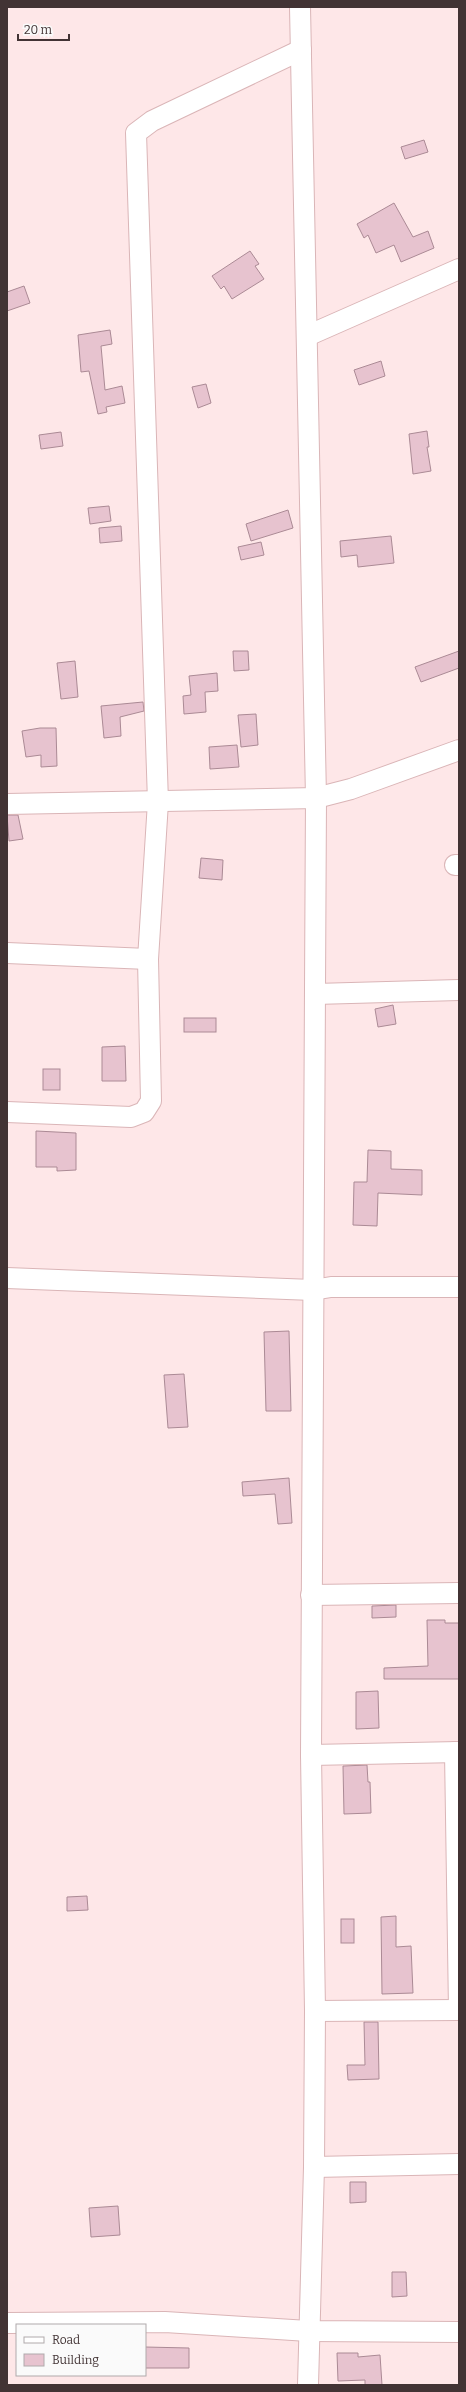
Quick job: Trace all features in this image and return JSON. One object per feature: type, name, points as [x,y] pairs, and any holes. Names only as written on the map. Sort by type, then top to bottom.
[{"type":"street","points":[[300,7],[316,798],[310,1755],[315,2011],[314,2167],[308,2331],[308,2385]]},
{"type":"street","points":[[7,1112],[131,1117],[144,1112],[151,1101],[148,959],[158,802],[136,133],[152,121],[301,50]]},
{"type":"street","points":[[307,336],[459,269]]},
{"type":"street","points":[[7,804],[316,798],[350,789],[459,750]]},
{"type":"street","points":[[7,953],[148,959]]},
{"type":"street","points":[[315,994],[459,990]]},
{"type":"street","points":[[7,1278],[313,1290],[332,1287],[459,1287]]},
{"type":"street","points":[[311,1595],[459,1593]]},
{"type":"street","points":[[310,1755],[457,1752],[459,2010],[315,2011]]},
{"type":"street","points":[[314,2167],[459,2164]]},
{"type":"street","points":[[7,2324],[166,2322],[308,2331],[459,2332]]},
{"type":"building","points":[[424,140],[428,152],[405,159],[401,147]]},
{"type":"building","points":[[394,203],[413,237],[428,231],[434,248],[401,262],[394,245],[376,253],[368,235],[364,238],[357,224]]},
{"type":"building","points":[[250,251],[259,264],[255,266],[264,279],[232,299],[224,286],[221,289],[212,276]]},
{"type":"building","points":[[24,286],[30,303],[7,311],[7,292]]},
{"type":"building","points":[[110,330],[112,344],[101,346],[105,390],[122,386],[125,403],[106,407],[107,412],[98,414],[89,371],[81,372],[78,335]]},
{"type":"building","points":[[381,361],[385,376],[359,385],[354,370]]},
{"type":"building","points":[[206,384],[211,403],[198,408],[192,387]]},
{"type":"building","points":[[427,431],[429,447],[427,447],[431,471],[413,474],[409,434]]},
{"type":"building","points":[[61,432],[63,446],[41,449],[39,435]]},
{"type":"building","points":[[109,506],[111,521],[90,524],[88,508]]},
{"type":"building","points":[[288,510],[293,528],[251,541],[246,524]]},
{"type":"building","points":[[121,526],[122,541],[100,543],[99,528]]},
{"type":"building","points":[[391,536],[394,563],[358,567],[357,555],[341,557],[340,541]]},
{"type":"building","points":[[261,542],[264,555],[241,560],[238,547]]},
{"type":"building","points":[[233,651],[248,651],[249,670],[234,671]]},
{"type":"building","points":[[459,651],[459,668],[421,682],[415,667]]},
{"type":"building","points":[[75,661],[78,697],[61,699],[57,663]]},
{"type":"building","points":[[217,673],[218,691],[205,692],[206,712],[184,714],[183,696],[191,695],[189,676]]},
{"type":"building","points":[[143,702],[144,711],[120,717],[121,736],[104,738],[101,706]]},
{"type":"building","points":[[256,714],[258,745],[241,747],[238,715]]},
{"type":"building","points":[[40,728],[56,728],[57,766],[41,767],[41,755],[26,757],[22,731]]},
{"type":"building","points":[[237,745],[239,767],[210,769],[209,747]]},
{"type":"building","points":[[7,815],[18,815],[23,839],[9,841]]},
{"type":"building","points":[[201,858],[223,860],[222,880],[199,878]]},
{"type":"building","points":[[393,1005],[396,1024],[378,1027],[375,1009]]},
{"type":"building","points":[[184,1018],[216,1018],[216,1032],[184,1032]]},
{"type":"building","points":[[125,1046],[126,1081],[102,1081],[102,1047]]},
{"type":"building","points":[[43,1069],[60,1069],[60,1090],[43,1090]]},
{"type":"building","points":[[36,1131],[76,1133],[76,1170],[57,1171],[57,1167],[36,1167]]},
{"type":"building","points":[[368,1150],[391,1151],[391,1169],[422,1170],[422,1195],[378,1193],[377,1226],[353,1225],[354,1182],[367,1182]]},
{"type":"building","points":[[289,1331],[291,1411],[266,1411],[264,1332]]},
{"type":"building","points":[[184,1374],[188,1427],[168,1428],[164,1375]]},
{"type":"building","points":[[289,1478],[292,1523],[278,1524],[275,1494],[243,1496],[242,1482]]},
{"type":"building","points":[[396,1605],[396,1617],[372,1618],[372,1606]]},
{"type":"building","points":[[427,1620],[445,1620],[445,1623],[459,1623],[459,1679],[384,1679],[384,1668],[428,1666]]},
{"type":"building","points":[[378,1691],[379,1728],[356,1729],[356,1692]]},
{"type":"building","points":[[367,1765],[368,1782],[370,1782],[371,1813],[344,1814],[343,1766]]},
{"type":"building","points":[[87,1896],[88,1910],[67,1911],[67,1897]]},
{"type":"building","points":[[396,1916],[396,1947],[411,1946],[413,1993],[382,1994],[381,1917]]},
{"type":"building","points":[[341,1919],[354,1919],[354,1943],[341,1943]]},
{"type":"building","points":[[364,2022],[378,2022],[379,2079],[348,2080],[347,2065],[365,2065]]},
{"type":"building","points":[[350,2182],[366,2182],[366,2202],[350,2203]]},
{"type":"building","points":[[118,2206],[120,2235],[91,2237],[89,2208]]},
{"type":"building","points":[[392,2272],[406,2272],[407,2296],[392,2297]]},
{"type":"building","points":[[146,2347],[189,2348],[189,2368],[146,2368]]},
{"type":"building","points":[[337,2353],[358,2353],[358,2357],[380,2355],[382,2385],[365,2385],[365,2380],[338,2381]]}]
